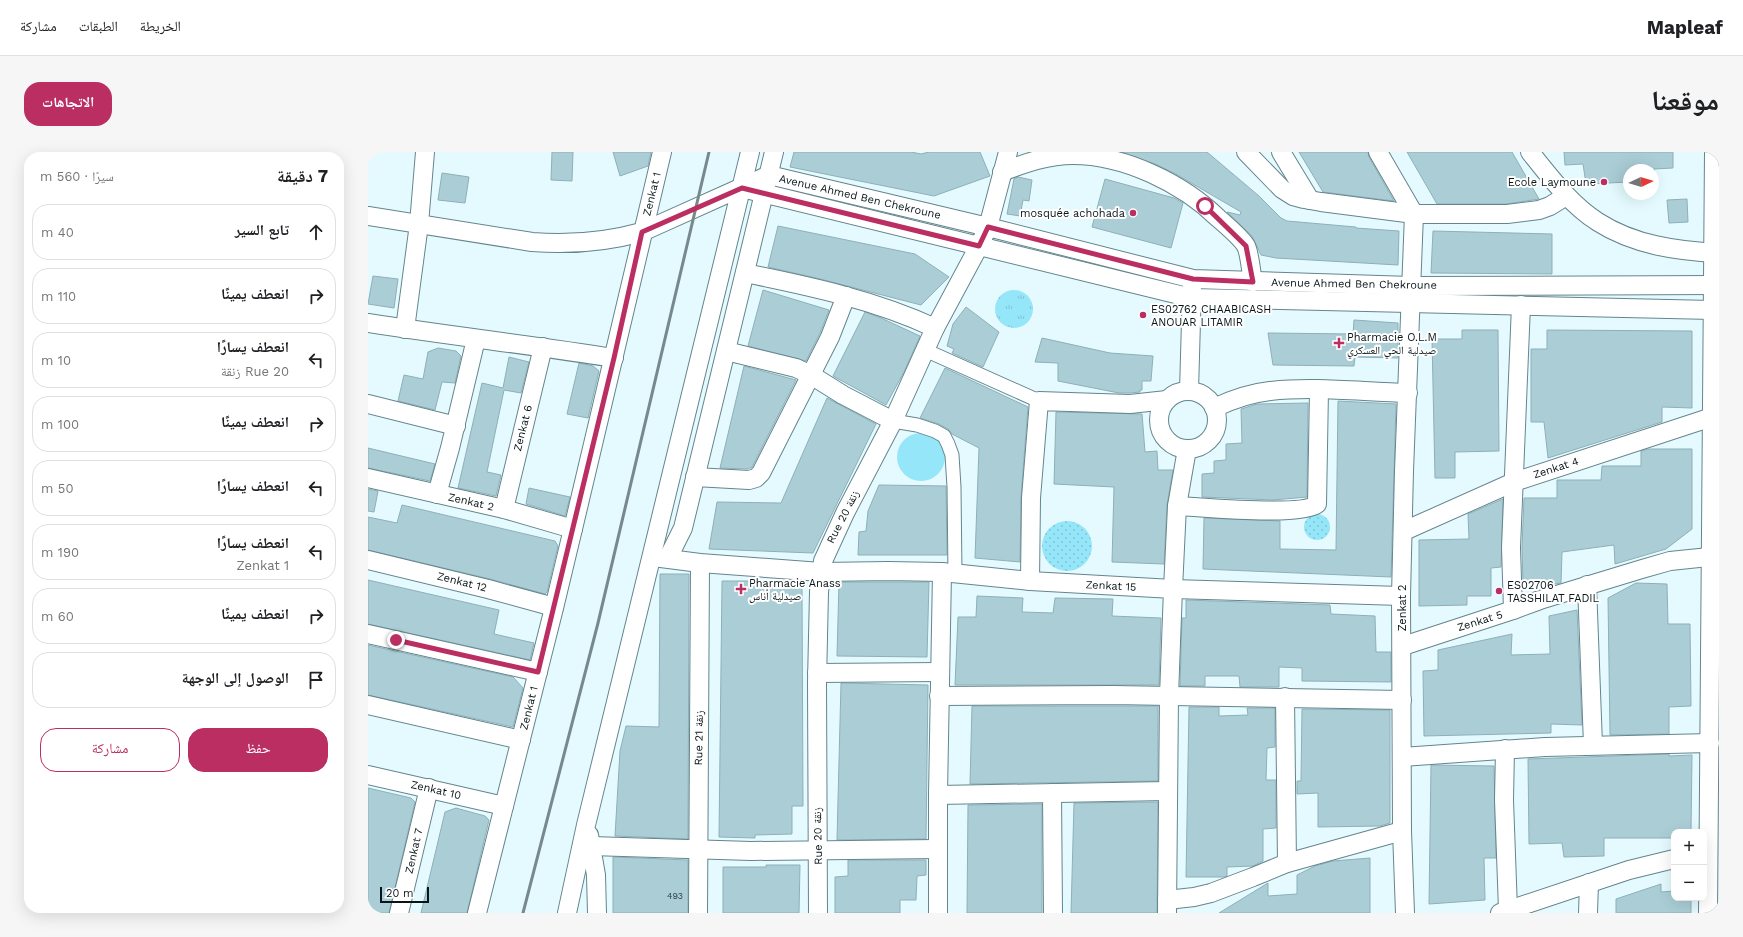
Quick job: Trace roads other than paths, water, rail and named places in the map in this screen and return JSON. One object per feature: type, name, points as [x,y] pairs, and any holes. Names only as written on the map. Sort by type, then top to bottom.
[{"type":"street","points":[[405,329],[419,224],[425,152]]},
{"type":"street","name":"Zenkat 1","points":[[477,913],[573,529],[662,152]]},
{"type":"street","points":[[567,913],[586,825],[660,557],[750,152]]},
{"type":"street","points":[[660,557],[682,528],[765,194],[774,152]]},
{"type":"street","name":"Rue 20 زنقة","points":[[818,913],[817,673],[821,572],[826,550],[893,421],[935,328],[988,227],[1008,152]]},
{"type":"street","points":[[1246,152],[1282,189],[1292,196],[1310,200],[1414,214],[1507,214],[1539,210],[1550,206],[1566,196]]},
{"type":"street","points":[[1280,152],[1310,200]]},
{"type":"street","points":[[1530,152],[1566,196],[1597,222],[1629,238],[1672,248],[1716,253]]},
{"type":"street","points":[[1708,913],[1711,851],[1710,743],[1715,556],[1712,417],[1713,310],[1716,285],[1714,152]]},
{"type":"street","points":[[1002,172],[1047,157],[1073,155],[1122,163],[1151,173],[1194,197],[1246,246],[1253,282]]},
{"type":"street","points":[[1386,155],[1414,214]]},
{"type":"street","name":"Avenue Ahmed Ben Chekroune","points":[[742,188],[769,175],[988,227],[1193,279],[1253,282],[1521,305],[1713,310]]},
{"type":"street","points":[[368,216],[507,239],[551,243],[598,241],[624,237],[642,232],[742,188]]},
{"type":"street","name":"Avenue Ahmed Ben Chekroune","points":[[742,188],[1192,298],[1411,295],[1716,285]]},
{"type":"street","name":"Zenkat 2","points":[[1405,913],[1402,831],[1402,596],[1404,471],[1414,214]]},
{"type":"street","points":[[745,273],[846,296],[901,313],[935,328]]},
{"type":"street","points":[[1189,391],[1193,279]]},
{"type":"street","points":[[695,477],[738,480],[756,478],[767,464],[830,337],[846,296]]},
{"type":"street","points":[[1513,610],[1512,548],[1521,305]]},
{"type":"street","points":[[368,323],[614,358]]},
{"type":"street","points":[[437,494],[456,426],[476,339]]},
{"type":"street","name":"Zenkat 6","points":[[504,509],[543,347]]},
{"type":"street","points":[[925,350],[1038,401],[1130,404],[1167,400],[1181,392],[1189,391],[1199,393],[1208,399],[1214,408],[1217,422],[1212,436],[1201,446],[1187,449],[1172,444],[1162,431],[1160,415],[1167,400]]},
{"type":"street","points":[[726,351],[796,368],[893,421],[917,425],[935,431],[944,436],[948,444],[952,455],[953,471],[948,573],[939,696],[938,913]]},
{"type":"street","points":[[1214,408],[1250,395],[1269,391],[1318,390],[1408,393]]},
{"type":"street","points":[[1177,506],[1275,510],[1310,508],[1316,505],[1318,482],[1318,390]]},
{"type":"street","points":[[1030,582],[1031,498],[1038,401]]},
{"type":"street","points":[[368,404],[456,426]]},
{"type":"street","name":"Zenkat 4","points":[[1404,531],[1514,482],[1712,417]]},
{"type":"street","points":[[1187,449],[1177,506],[1173,589],[1167,791],[1167,907],[1253,877],[1287,863],[1402,831]]},
{"type":"street","name":"Zenkat 2","points":[[368,478],[504,509],[573,529]]},
{"type":"street","name":"Zenkat 5","points":[[1402,646],[1587,585],[1670,561],[1715,556]]},
{"type":"street","name":"Zenkat 15","points":[[660,557],[700,563],[821,572],[888,571],[948,573],[1030,582],[1173,589],[1402,596]]},
{"type":"street","name":"Zenkat 12","points":[[368,560],[488,589],[554,607]]},
{"type":"street","name":"Rue 21 زنقة","points":[[698,913],[700,563]]},
{"type":"street","points":[[1587,585],[1593,745]]},
{"type":"street","points":[[368,634],[538,672]]},
{"type":"street","points":[[817,673],[940,672]]},
{"type":"street","points":[[939,696],[1285,697],[1402,700]]},
{"type":"street","points":[[1285,697],[1287,863]]},
{"type":"street","points":[[368,705],[521,740]]},
{"type":"street","points":[[1402,757],[1505,749],[1593,745],[1710,743]]},
{"type":"street","points":[[1505,749],[1504,912],[1629,870],[1671,860]]},
{"type":"street","name":"Zenkat 10","points":[[368,774],[504,806]]},
{"type":"street","name":"Zenkat 7","points":[[399,913],[429,788]]},
{"type":"street","points":[[938,795],[1167,791]]},
{"type":"street","points":[[1052,793],[1052,913]]},
{"type":"street","points":[[586,825],[596,875],[597,913]]},
{"type":"street","points":[[591,846],[698,850],[818,851],[938,849]]},
{"type":"street","points":[[1588,913],[1589,883]]},
{"type":"railway","points":[[523,913],[598,623],[709,152]]},
{"type":"place","name":"Ecole Laymoune","points":[[1604,182]]},
{"type":"place","name":"mosquée achohada","points":[[1133,213]]},
{"type":"place","name":"ES02762 CHAABICASH ANOUAR LITAMIR","points":[[1143,315]]},
{"type":"place","name":"Pharmacie O.L.M صيدلية الحي العسكري","points":[[1339,343]]},
{"type":"place","name":"Pharmacie Anass صيدلية أناس","points":[[741,589]]},
{"type":"place","name":"ES02706 TASSHILAT FADIL","points":[[1499,591]]}]
